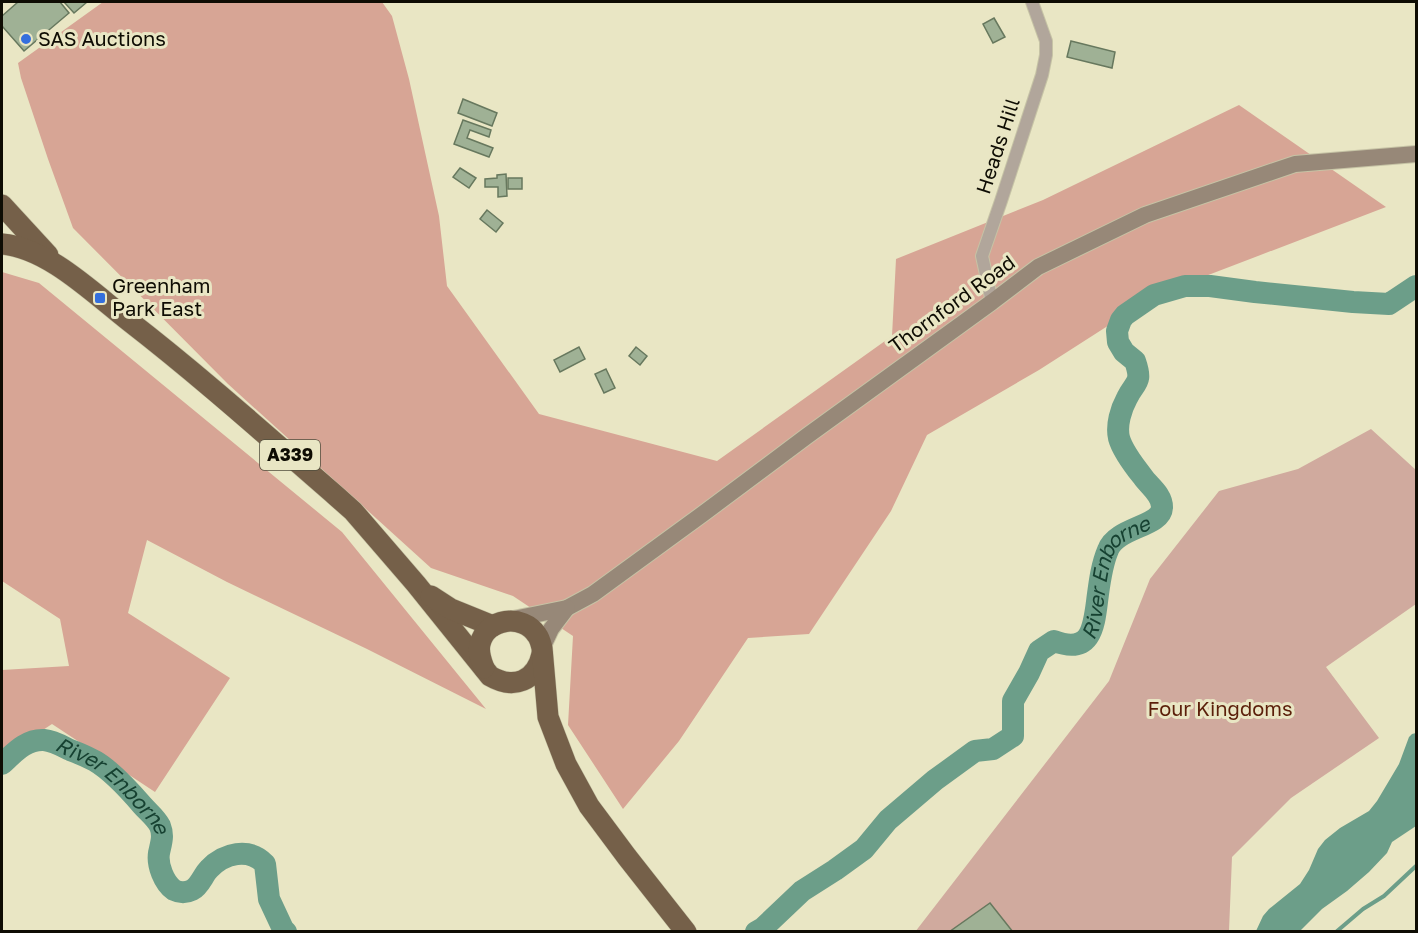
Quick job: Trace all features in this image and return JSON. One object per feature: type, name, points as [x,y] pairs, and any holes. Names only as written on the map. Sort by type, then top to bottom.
[{"type":"highway","name":"A339","points":[[2,205],[57,265],[174,356],[353,511],[484,668]]},
{"type":"highway","name":"A339","points":[[2,244],[27,249],[57,265]]},
{"type":"highway","name":"A339","points":[[416,584],[451,609],[500,623]]},
{"type":"highway","points":[[542,651],[540,664],[534,673],[521,682],[510,683],[490,676],[480,658],[480,645],[484,635],[500,623],[519,621],[536,632],[542,651],[548,717],[566,764],[589,806],[686,932]]},
{"type":"highway","points":[[510,683],[529,696],[548,717]]},
{"type":"street","name":"Heads Hill","points":[[992,303],[982,256],[1039,85],[1046,55],[1046,41],[1032,2]]},
{"type":"street","name":"Thornford Road","points":[[500,623],[567,608],[593,594],[1038,267],[1145,215],[1295,164],[1416,154]]},
{"type":"street","name":"Thornford Road","points":[[542,651],[551,629],[567,608]]},
{"type":"green space","name":"Four Kingdoms","points":[[1371,429],[1416,470],[1416,604],[1326,667],[1379,738],[1291,798],[1232,857],[1229,931],[915,932],[1109,681],[1150,579],[1219,491],[1298,469]]},
{"type":"shaded area","points":[[103,2],[382,2],[392,16],[409,79],[439,216],[447,286],[539,414],[717,461],[892,336],[896,259],[1043,200],[1239,105],[1386,207],[1156,295],[1039,370],[927,435],[891,511],[809,634],[748,638],[679,741],[623,809],[568,725],[573,636],[513,596],[431,568],[228,384],[73,228],[21,78],[18,63]]},
{"type":"shaded area","points":[[2,272],[39,283],[342,532],[486,709],[227,582],[147,540],[128,613],[230,678],[155,792],[52,724],[2,757],[2,670],[69,666],[60,619],[2,581]]},
{"type":"shaded area","points":[[1416,733],[1416,826],[1392,842],[1387,853],[1369,872],[1322,909],[1300,931],[1256,931],[1269,909],[1300,884],[1325,840],[1369,811],[1399,764],[1409,737]]},
{"type":"building","name":"SAS Auctions","points":[[18,2],[60,2],[69,13],[24,51],[2,26],[2,16]]},
{"type":"building","points":[[64,2],[87,2],[74,13]]},
{"type":"building","points":[[994,18],[1005,37],[993,43],[983,24]]},
{"type":"building","points":[[1071,41],[1115,52],[1112,68],[1067,57]]},
{"type":"building","points":[[463,99],[497,113],[492,126],[458,113]]},
{"type":"building","points":[[463,120],[491,130],[489,137],[470,130],[467,138],[493,148],[489,157],[454,144]]},
{"type":"building","points":[[460,168],[476,178],[469,188],[453,177]]},
{"type":"building","points":[[506,174],[507,196],[498,197],[498,187],[485,187],[485,179],[497,178],[497,175]]},
{"type":"building","points":[[508,178],[522,178],[522,189],[508,189]]},
{"type":"building","points":[[487,210],[503,223],[496,232],[480,219]]},
{"type":"building","points":[[579,347],[585,359],[560,372],[554,360]]},
{"type":"building","points":[[636,347],[647,356],[640,365],[629,356]]},
{"type":"building","points":[[606,369],[615,388],[604,393],[595,374]]},
{"type":"building","points":[[990,903],[1013,932],[949,932]]},
{"type":"waterway","name":"River Enborne","points":[[756,932],[802,891],[864,849],[888,820],[935,780],[975,751],[993,749],[1013,736],[1013,701],[1039,651],[1054,641],[1077,644],[1090,634],[1108,550],[1120,536],[1155,519],[1162,507],[1158,494],[1133,463],[1119,438],[1121,412],[1138,378],[1135,361],[1124,352],[1118,342],[1117,331],[1125,315],[1154,295],[1185,286],[1210,286],[1389,304],[1416,286]]},
{"type":"waterway","name":"River Enborne","points":[[2,764],[26,744],[38,740],[51,741],[95,761],[108,770],[158,823],[162,836],[159,863],[170,887],[178,892],[190,891],[197,886],[215,863],[237,854],[252,855],[265,864],[269,899],[286,932]]},
{"type":"waterway","points":[[1336,932],[1363,909],[1384,896],[1416,866]]},
{"type":"place","name":"SAS Auctions","points":[[26,39]]},
{"type":"place","name":"Greenham Park East","points":[[100,298]]}]
